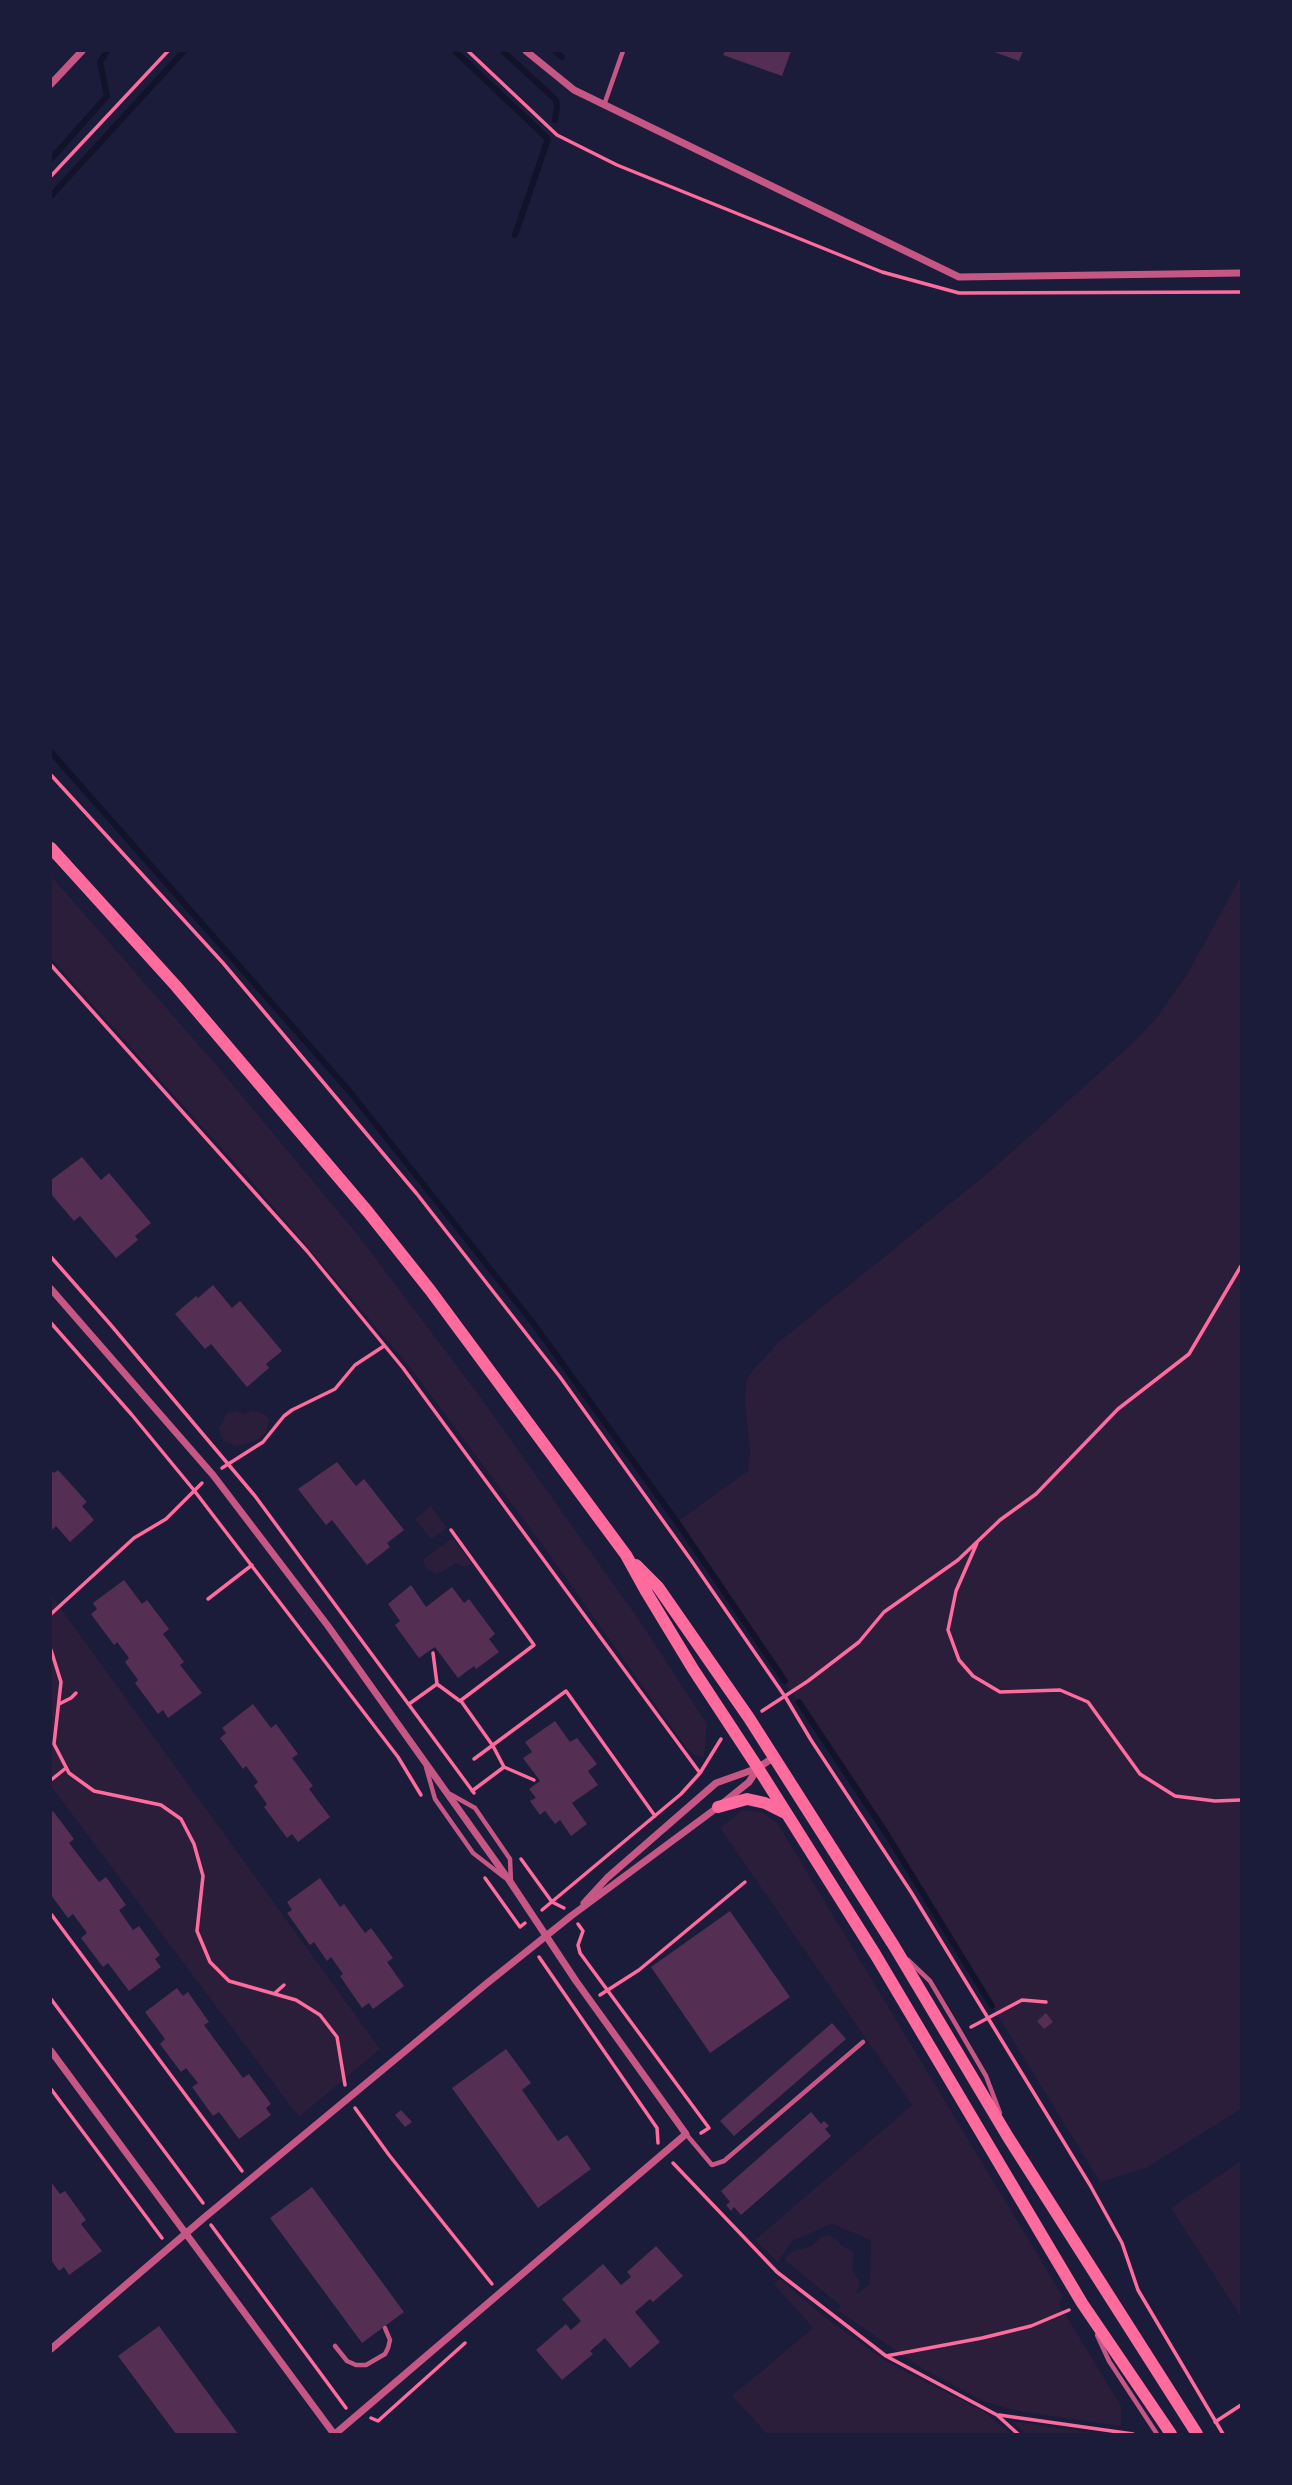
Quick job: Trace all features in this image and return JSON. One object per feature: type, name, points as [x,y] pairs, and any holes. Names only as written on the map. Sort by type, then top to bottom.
[{"type":"main road","points":[[51,848],[185,996],[368,1212],[439,1301],[626,1555],[680,1648],[875,1954],[1082,2303],[1171,2434]]},
{"type":"main road","points":[[626,1555],[658,1587],[749,1718],[894,1946],[1008,2137],[1197,2434]]},
{"type":"main road","points":[[718,1807],[747,1799],[765,1803],[786,1813]]},
{"type":"street","points":[[51,84],[82,51]]},
{"type":"street","points":[[526,51],[574,90],[604,106],[959,277],[1241,273]]},
{"type":"street","points":[[51,1289],[213,1475],[328,1626],[534,1916],[590,2002],[689,2138],[663,2152],[334,2434],[51,2051]]},
{"type":"street","points":[[571,1916],[607,1878],[716,1783],[758,1768],[774,1757]]},
{"type":"street","points":[[52,2347],[532,1947],[749,1782],[758,1768]]},
{"type":"lane","points":[[604,106],[623,51]]},
{"type":"lane","points":[[425,1763],[435,1799],[473,1853],[511,1883]]},
{"type":"lane","points":[[446,1792],[475,1808],[510,1859],[511,1883]]},
{"type":"lane","points":[[894,1946],[930,1981],[986,2076],[1008,2137]]},
{"type":"lane","points":[[689,2138],[712,2165],[724,2161],[863,2042]]},
{"type":"lane","points":[[1082,2303],[1109,2361],[1157,2434]]},
{"type":"lane","points":[[335,2346],[347,2361],[366,2365],[385,2354],[390,2340],[385,2328]]},
{"type":"path","points":[[51,176],[167,51]]},
{"type":"path","points":[[468,51],[557,135]]},
{"type":"path","points":[[51,775],[223,963],[417,1194],[560,1377],[786,1698],[911,1892],[1090,2185],[1122,2243],[1139,2290],[1223,2434]]},
{"type":"path","points":[[51,965],[307,1251],[403,1368],[701,1773],[681,1794],[520,1927]]},
{"type":"path","points":[[51,1258],[255,1496],[480,1802]]},
{"type":"path","points":[[786,1698],[859,1642],[884,1612],[958,1560],[1000,1520],[1036,1494],[1118,1409],[1189,1354],[1241,1266]]},
{"type":"path","points":[[51,1323],[132,1415],[252,1565],[398,1757],[425,1799]]},
{"type":"path","points":[[451,1530],[534,1645],[460,1701]]},
{"type":"path","points":[[978,1541],[956,1591],[948,1630],[959,1660],[973,1676],[1000,1692],[1060,1690],[1088,1702],[1140,1774],[1175,1796],[1215,1801],[1241,1800]]},
{"type":"path","points":[[208,1599],[252,1565]]},
{"type":"path","points":[[51,1650],[61,1682],[54,1744],[69,1773],[94,1791],[162,1805],[181,1819],[194,1844],[203,1876],[197,1931],[210,1962],[229,1981],[296,2000],[320,2015],[337,2037],[349,2099],[389,2155],[500,2293]]},
{"type":"path","points":[[432,1653],[437,1684],[460,1701],[493,1746],[504,1767],[534,1780]]},
{"type":"path","points":[[409,1704],[437,1684]]},
{"type":"path","points":[[474,1759],[566,1691],[655,1816]]},
{"type":"path","points":[[59,1704],[76,1693]]},
{"type":"path","points":[[472,1791],[504,1767]]},
{"type":"path","points":[[51,1780],[66,1768]]},
{"type":"path","points":[[520,1857],[552,1902]]},
{"type":"path","points":[[478,1873],[487,1881],[520,1927],[657,2128],[658,2146],[776,2272],[886,2356],[997,2415],[1018,2434]]},
{"type":"path","points":[[576,2012],[639,1970],[745,1882]]},
{"type":"path","points":[[51,1914],[242,2171]]},
{"type":"path","points":[[571,1916],[583,1931],[578,1945],[580,1953],[709,2128],[689,2138]]},
{"type":"path","points":[[274,1993],[284,1986]]},
{"type":"path","points":[[51,1999],[203,2203]]},
{"type":"path","points":[[961,2033],[1022,2000],[1046,2002]]},
{"type":"path","points":[[51,2090],[162,2238]]},
{"type":"path","points":[[664,2172],[674,2164]]},
{"type":"path","points":[[205,2217],[361,2425],[372,2418],[378,2421],[466,2341]]},
{"type":"path","points":[[886,2356],[1031,2326],[1070,2310]]},
{"type":"path","points":[[1215,2422],[1241,2405]]},
{"type":"path","points":[[997,2415],[1133,2434]]},
{"type":"shaded area","points":[[51,876],[218,1067],[361,1239],[481,1398],[639,1620],[707,1724],[704,1757],[694,1755],[685,1746],[544,1547],[409,1366],[253,1183],[51,958]]},
{"type":"shaded area","points":[[1241,876],[1241,2109],[1146,2168],[1100,2182],[886,1833],[677,1522],[748,1471],[750,1454],[746,1381],[754,1369],[779,1342],[993,1169],[1138,1038],[1158,1016],[1188,973]]},
{"type":"shaded area","points":[[252,1410],[266,1415],[269,1420],[266,1433],[245,1444],[236,1446],[226,1442],[221,1437],[219,1428],[227,1413],[237,1411],[245,1414]]},
{"type":"shaded area","points":[[431,1506],[447,1528],[431,1539],[415,1519]]},
{"type":"shaded area","points":[[453,1538],[472,1564],[464,1567],[456,1563],[435,1574],[426,1568],[424,1559]]},
{"type":"shaded area","points":[[51,1595],[380,2049],[299,2117],[51,1786]]},
{"type":"shaded area","points":[[743,1810],[764,1813],[778,1824],[1063,2297],[1059,2304],[1121,2406],[1121,2426],[1018,2411],[985,2402],[925,2370],[837,2310],[841,2306],[786,2261],[786,2256],[793,2251],[812,2246],[821,2237],[829,2235],[854,2252],[852,2269],[860,2283],[856,2294],[870,2284],[871,2240],[832,2224],[792,2241],[778,2262],[755,2240],[912,2105],[720,1828]]},
{"type":"shaded area","points":[[1241,2161],[1241,2317],[1171,2208]]},
{"type":"shaded area","points":[[780,2279],[822,2315],[887,2362],[983,2411],[1011,2434],[767,2434],[732,2396],[813,2328],[774,2284]]},
{"type":"shaded area","points":[[1012,2421],[1098,2434],[1026,2434]]},
{"type":"building","points":[[725,51],[791,51],[782,76],[723,55]]},
{"type":"building","points":[[992,51],[1023,51],[1019,61]]},
{"type":"building","points":[[82,1157],[101,1180],[109,1173],[151,1223],[135,1236],[138,1240],[116,1258],[80,1216],[74,1221],[51,1194],[51,1180]]},
{"type":"building","points":[[213,1285],[232,1308],[240,1301],[282,1351],[266,1364],[269,1368],[247,1387],[211,1344],[205,1349],[175,1314]]},
{"type":"building","points":[[337,1462],[356,1486],[364,1479],[404,1530],[387,1543],[390,1547],[367,1565],[332,1520],[326,1525],[298,1489]]},
{"type":"building","points":[[51,1470],[54,1473],[58,1470],[87,1502],[82,1506],[94,1520],[70,1542],[56,1526],[51,1531]]},
{"type":"building","points":[[124,1580],[142,1604],[147,1600],[169,1629],[163,1634],[184,1662],[180,1665],[202,1693],[168,1718],[163,1710],[158,1714],[135,1683],[138,1680],[125,1662],[129,1658],[117,1642],[114,1645],[91,1614],[97,1609],[93,1603]]},
{"type":"building","points":[[411,1585],[426,1607],[452,1587],[464,1603],[469,1599],[495,1634],[489,1639],[499,1652],[458,1678],[435,1647],[419,1658],[395,1625],[400,1621],[388,1604]]},
{"type":"building","points":[[253,1704],[271,1728],[276,1724],[298,1754],[292,1758],[313,1786],[309,1789],[330,1817],[298,1842],[292,1834],[287,1838],[264,1807],[267,1804],[254,1786],[258,1782],[246,1766],[243,1769],[220,1738],[226,1733],[222,1728]]},
{"type":"building","points":[[555,1721],[570,1742],[577,1738],[597,1764],[588,1771],[598,1785],[572,1803],[587,1824],[571,1836],[560,1820],[555,1824],[545,1811],[540,1815],[530,1801],[536,1798],[529,1789],[540,1781],[523,1758],[532,1752],[525,1742]]},
{"type":"building","points":[[53,1811],[74,1839],[69,1843],[99,1882],[106,1877],[126,1905],[119,1910],[133,1930],[139,1926],[160,1955],[155,1959],[161,1967],[129,1991],[108,1963],[103,1967],[81,1938],[87,1933],[73,1914],[68,1918],[51,1895]]},
{"type":"building","points":[[320,1878],[340,1907],[344,1904],[365,1933],[371,1928],[393,1958],[387,1962],[404,1986],[373,2009],[369,2003],[362,2008],[340,1976],[343,1974],[331,1957],[327,1961],[314,1942],[310,1945],[287,1913],[292,1910],[287,1902]]},
{"type":"building","points":[[730,1911],[790,1997],[710,2053],[651,1967]]},
{"type":"building","points":[[177,1988],[183,1996],[188,1992],[209,2022],[204,2025],[243,2078],[249,2074],[271,2104],[266,2108],[271,2115],[239,2139],[219,2112],[213,2116],[192,2087],[198,2083],[186,2068],[181,2072],[160,2044],[165,2039],[145,2012]]},
{"type":"building","points":[[1046,2013],[1053,2022],[1044,2029],[1037,2021]]},
{"type":"building","points":[[832,2023],[846,2039],[734,2136],[720,2121]]},
{"type":"building","points":[[506,2049],[531,2083],[522,2090],[558,2141],[567,2135],[591,2169],[538,2208],[452,2088]]},
{"type":"building","points":[[401,2110],[412,2122],[405,2127],[395,2115]]},
{"type":"building","points":[[811,2112],[821,2124],[824,2121],[829,2126],[825,2129],[831,2136],[741,2215],[734,2207],[731,2211],[726,2205],[730,2202],[721,2191]]},
{"type":"building","points":[[51,2182],[60,2194],[65,2191],[86,2220],[81,2224],[102,2251],[69,2275],[64,2267],[59,2271],[51,2260]]},
{"type":"building","points":[[312,2187],[404,2312],[362,2343],[270,2218]]},
{"type":"building","points":[[656,2246],[683,2276],[653,2302],[650,2299],[635,2312],[660,2342],[630,2368],[605,2338],[590,2351],[593,2354],[562,2380],[536,2350],[566,2324],[571,2330],[581,2321],[562,2299],[603,2264],[621,2285],[631,2277],[627,2272]]},
{"type":"building","points":[[159,2326],[238,2434],[176,2434],[118,2356]]},
{"type":"waterway","points":[[51,159],[107,96],[100,62],[107,51]]},
{"type":"waterway","points":[[51,196],[184,51]]},
{"type":"waterway","points":[[455,51],[548,139],[515,235]]},
{"type":"waterway","points":[[503,51],[556,100],[555,120]]},
{"type":"waterway","points":[[555,51],[562,57]]},
{"type":"waterway","points":[[51,752],[351,1093],[533,1323],[677,1522],[785,1681]]},
{"type":"waterway","points":[[799,1702],[886,1833],[992,2006]]}]
